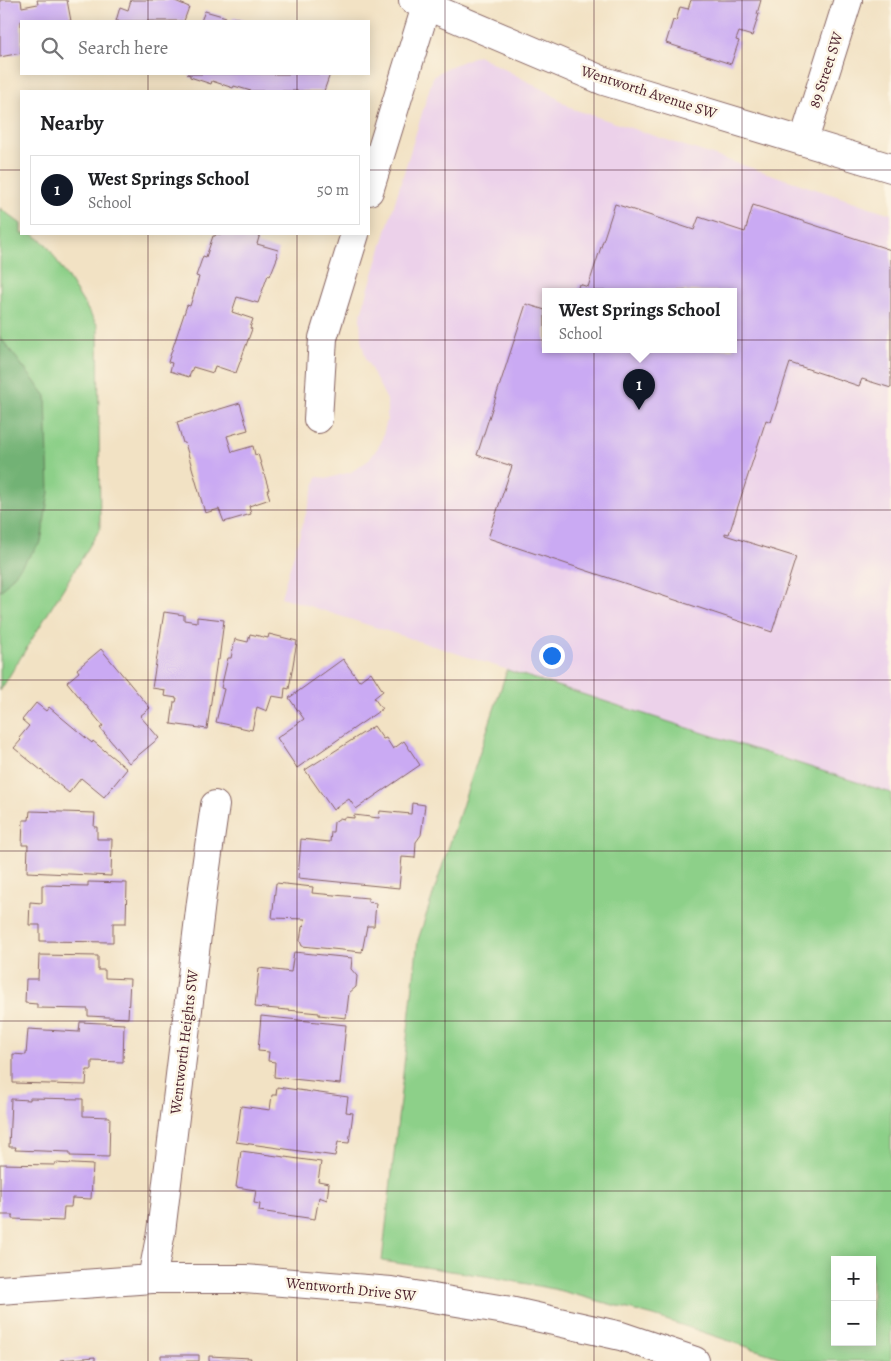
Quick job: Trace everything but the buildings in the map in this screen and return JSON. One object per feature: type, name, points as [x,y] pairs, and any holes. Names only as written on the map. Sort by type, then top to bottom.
[{"type":"street","name":"89 Street SW","points":[[804,140],[848,0]]},
{"type":"street","name":"Wentworth Avenue SW","points":[[422,2],[604,81],[804,140],[891,168]]},
{"type":"street","points":[[370,187],[422,2]]},
{"type":"street","points":[[318,419],[323,338],[355,235]]},
{"type":"street","name":"Wentworth Heights SW","points":[[152,1279],[161,1232],[201,902],[215,805]]},
{"type":"street","name":"Wentworth Drive SW","points":[[0,1290],[152,1279],[245,1279],[391,1291],[505,1310],[621,1336],[695,1361]]},
{"type":"shaded area","points":[[478,55],[551,94],[573,109],[891,214],[891,793],[281,597],[317,477],[329,478],[351,472],[369,460],[381,443],[387,420],[387,400],[366,359],[361,340],[360,317],[433,77],[444,69]]},
{"type":"green space","points":[[0,208],[20,223],[20,235],[34,235],[47,245],[98,326],[100,529],[0,691]]},
{"type":"green space","points":[[0,337],[46,396],[49,492],[41,542],[0,592]]},
{"type":"green space","points":[[507,670],[891,793],[891,1361],[790,1361],[654,1316],[554,1289],[485,1276],[382,1261],[418,940]]},
{"type":"place","name":"West Springs School","points":[[639,410]]}]
